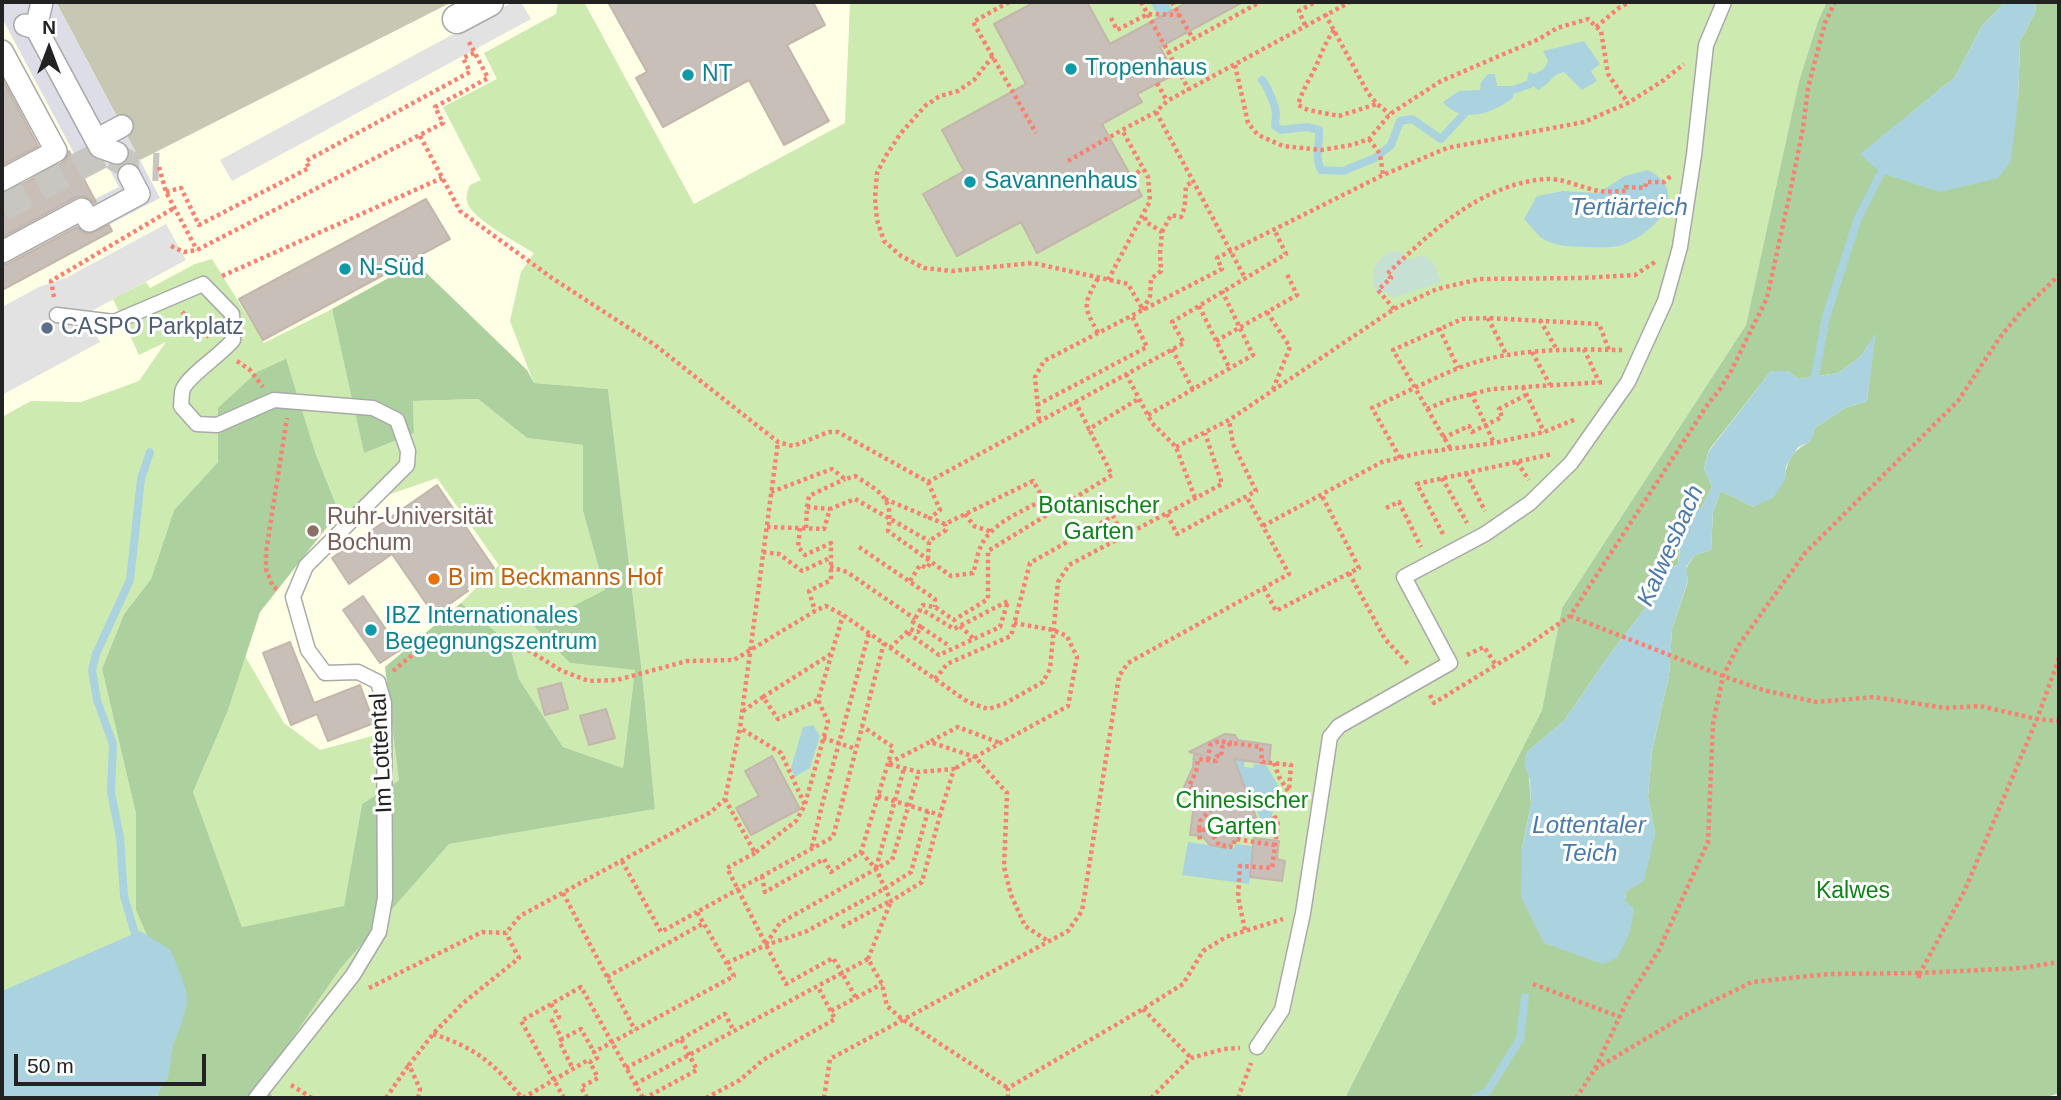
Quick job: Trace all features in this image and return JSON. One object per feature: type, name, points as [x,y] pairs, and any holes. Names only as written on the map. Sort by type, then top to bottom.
[{"type":"street","points":[[42,2],[31,26],[103,152],[122,126]]},
{"type":"street","points":[[457,19],[489,2]]},
{"type":"street","points":[[2,51],[55,152],[2,180]]},
{"type":"street","points":[[2,252],[82,209],[89,221],[139,194],[129,175]]},
{"type":"lane","points":[[1257,1047],[1282,1010],[1303,914],[1330,737],[1339,726],[1450,663],[1404,578],[1485,534],[1530,503],[1571,463],[1628,382],[1644,350],[1665,301],[1680,247],[1706,45],[1724,2]]},
{"type":"lane","points":[[57,315],[114,322],[203,284],[232,314],[233,340],[224,351]]},
{"type":"lane","name":"Im Lottental","points":[[224,351],[183,388],[181,406],[197,424],[217,425],[274,400],[373,408],[397,420],[408,450],[407,465],[306,566],[293,597],[308,650],[325,673],[358,672],[379,682],[384,703],[386,772],[385,898],[379,932],[353,975],[256,1098]]},
{"type":"path","points":[[1009,2],[973,22],[1036,133]]},
{"type":"path","points":[[1141,2],[1189,90]]},
{"type":"path","points":[[1172,2],[1193,39]]},
{"type":"path","points":[[1168,52],[1261,2]]},
{"type":"path","points":[[1306,25],[1299,11],[1315,2]]},
{"type":"path","points":[[1068,160],[1156,112],[1167,101],[1350,2]]},
{"type":"path","points":[[1597,27],[1630,2]]},
{"type":"path","points":[[1434,703],[1524,648],[1570,616],[1720,388],[1745,345],[1767,298],[1803,128],[1808,88],[1825,23],[1835,2]]},
{"type":"path","points":[[1111,18],[1116,30],[1148,14],[1180,15]]},
{"type":"path","points":[[1325,14],[1357,74],[1377,104],[1390,114]]},
{"type":"path","points":[[1235,65],[1248,123],[1258,135],[1283,146],[1317,150],[1352,145],[1369,139],[1390,114],[1441,81],[1539,39],[1557,28],[1588,19],[1601,32],[1608,75],[1628,103]]},
{"type":"path","points":[[1334,30],[1325,42],[1298,105],[1308,110],[1339,116],[1377,104]]},
{"type":"path","points":[[1039,420],[1035,377],[1044,361],[1222,269],[1217,258],[1383,175],[1447,148],[1584,122],[1628,103],[1664,80],[1706,45]]},
{"type":"path","points":[[166,192],[181,188],[199,226],[309,168],[306,161],[470,72],[463,58],[474,53],[488,78],[435,107],[443,123],[420,136],[197,250],[184,252],[172,246]]},
{"type":"path","points":[[993,55],[974,80],[958,91],[940,96],[925,106],[887,154],[877,173],[875,198],[877,220],[884,241],[901,256],[924,268],[952,271],[1033,263],[1128,284],[1143,310]]},
{"type":"path","points":[[1157,83],[1167,101]]},
{"type":"path","points":[[1156,112],[1245,278]]},
{"type":"path","points":[[1108,280],[1150,201],[1148,177],[1122,130]]},
{"type":"path","points":[[420,136],[460,211],[552,278],[655,345],[778,442],[793,446],[829,432],[838,432],[928,482],[940,510],[930,518]]},
{"type":"path","points":[[1369,139],[1380,154],[1383,175]]},
{"type":"path","points":[[159,167],[166,192],[197,250]]},
{"type":"path","points":[[1132,178],[1142,168]]},
{"type":"path","points":[[203,284],[442,178]]},
{"type":"path","points":[[1394,309],[1378,290],[1391,278],[1387,274],[1455,214],[1483,198],[1515,185],[1549,179],[1599,191],[1626,191],[1626,187],[1645,188],[1646,182],[1664,183]]},
{"type":"path","points":[[1143,310],[1150,296],[1152,279],[1161,271],[1162,232],[1171,215],[1181,217],[1186,206],[1186,186],[1193,181]]},
{"type":"path","points":[[57,315],[51,281],[174,208]]},
{"type":"path","points":[[1144,214],[1146,222],[1162,232]]},
{"type":"path","points":[[928,482],[1184,343],[1172,322],[1286,254],[1274,229]]},
{"type":"path","points":[[1176,447],[1229,420],[1271,394],[1394,309],[1437,289],[1480,279],[1635,275],[1680,247]]},
{"type":"path","points":[[1216,341],[1297,295],[1287,274]]},
{"type":"path","points":[[1576,1098],[1595,1069],[1628,999],[1659,950],[1708,842],[1713,724],[1723,676],[1738,646],[1805,553],[1958,401],[1998,340],[2019,314],[2059,275]]},
{"type":"path","points":[[1098,278],[1086,299],[1087,313],[1098,334]]},
{"type":"path","points":[[1148,415],[1253,355],[1222,291]]},
{"type":"path","points":[[168,300],[224,351]]},
{"type":"path","points":[[1199,306],[1230,369]]},
{"type":"path","points":[[1267,312],[1290,347],[1271,394]]},
{"type":"path","points":[[1037,405],[1147,347],[1132,316]]},
{"type":"path","points":[[1450,448],[1393,350],[1462,319],[1488,318],[1599,324],[1609,350]]},
{"type":"path","points":[[1488,318],[1507,356]]},
{"type":"path","points":[[1540,320],[1558,350]]},
{"type":"path","points":[[1439,328],[1458,368]]},
{"type":"path","points":[[1172,349],[1193,390]]},
{"type":"path","points":[[1584,349],[1599,382]]},
{"type":"path","points":[[1400,458],[1373,408],[1458,368],[1532,352],[1644,350]]},
{"type":"path","points":[[1532,352],[1550,385]]},
{"type":"path","points":[[1126,374],[1152,423],[1176,447],[1195,498]]},
{"type":"path","points":[[1427,409],[1448,400],[1492,389],[1628,382]]},
{"type":"path","points":[[1523,387],[1544,432]]},
{"type":"path","points":[[1471,393],[1494,443]]},
{"type":"path","points":[[1443,438],[1469,426],[1472,432],[1486,425],[1502,416],[1499,409],[1526,395]]},
{"type":"path","points":[[1089,429],[1140,398]]},
{"type":"path","points":[[948,645],[913,622],[923,605],[935,607],[954,620],[988,598],[988,551],[1112,475],[1075,401]]},
{"type":"path","points":[[273,587],[266,569],[266,552],[289,402]]},
{"type":"path","points":[[1262,526],[1382,462],[1544,432],[1612,406]]},
{"type":"path","points":[[1167,514],[1177,534],[1256,491],[1233,444],[1229,420]]},
{"type":"path","points":[[379,682],[416,652],[447,639],[479,636],[520,645],[562,671],[589,681],[618,680],[687,661],[734,660],[826,606],[968,702],[988,709],[1004,704],[1043,682],[1050,669],[1058,582],[1069,565],[1222,484],[1205,433]]},
{"type":"path","points":[[506,933],[520,916],[710,812],[725,799],[743,711],[778,442]]},
{"type":"path","points":[[1444,535],[1417,484],[1556,453]]},
{"type":"path","points":[[1517,462],[1531,483]]},
{"type":"path","points":[[771,492],[832,469],[845,479]]},
{"type":"path","points":[[1466,473],[1487,515]]},
{"type":"path","points":[[815,611],[809,591],[831,580],[831,542],[805,555],[798,547],[809,496],[855,476],[878,491],[890,507],[888,531],[951,576],[973,573],[981,545],[992,532],[1043,500]]},
{"type":"path","points":[[1442,478],[1467,524]]},
{"type":"path","points":[[884,499],[945,524],[1033,481],[1052,513]]},
{"type":"path","points":[[1264,588],[1276,611],[1359,568],[1321,494]]},
{"type":"path","points":[[824,1098],[830,1059],[1068,931],[1082,911],[1119,676],[1128,663],[1289,573],[1247,496]]},
{"type":"path","points":[[807,507],[830,509],[855,499],[929,541]]},
{"type":"path","points":[[1386,508],[1399,502],[1420,546]]},
{"type":"path","points":[[767,527],[824,529],[830,509]]},
{"type":"path","points":[[965,514],[974,526],[992,532]]},
{"type":"path","points":[[935,678],[947,664],[1011,636],[1030,563],[1113,516],[1124,537]]},
{"type":"path","points":[[929,541],[946,530],[945,524]]},
{"type":"path","points":[[910,581],[920,565],[927,568],[930,561],[929,541]]},
{"type":"path","points":[[859,547],[935,599],[935,607]]},
{"type":"path","points":[[763,552],[779,554],[803,570],[830,558]]},
{"type":"path","points":[[830,567],[847,572],[915,619]]},
{"type":"path","points":[[1349,573],[1385,639],[1421,678]]},
{"type":"path","points":[[908,633],[939,655],[1000,627],[1008,601],[954,629],[921,609]]},
{"type":"path","points":[[843,615],[818,700],[828,722],[805,805],[796,821],[755,853],[727,868],[786,984],[833,958],[856,998]]},
{"type":"path","points":[[1570,616],[1763,690],[1816,702],[1874,697],[1945,708],[1980,706],[2037,719],[2059,721]]},
{"type":"path","points":[[888,764],[919,772],[954,769],[1068,706],[1077,657],[1067,636],[1053,630],[1014,623]]},
{"type":"path","points":[[960,626],[974,639]]},
{"type":"path","points":[[890,648],[910,629],[918,632],[921,627]]},
{"type":"path","points":[[812,848],[869,633]]},
{"type":"path","points":[[622,861],[660,932],[833,837],[884,643]]},
{"type":"path","points":[[1484,647],[1496,665]]},
{"type":"path","points":[[743,711],[832,654]]},
{"type":"path","points":[[1918,980],[1964,892],[2037,719],[2059,658]]},
{"type":"path","points":[[763,697],[778,719],[818,700]]},
{"type":"path","points":[[762,876],[765,892],[824,859],[831,872],[861,852],[893,747],[862,726]]},
{"type":"path","points":[[888,764],[958,727],[1001,743]]},
{"type":"path","points":[[740,729],[781,753],[805,805]]},
{"type":"path","points":[[823,738],[856,749]]},
{"type":"path","points":[[1208,760],[1210,745],[1219,741],[1261,747],[1262,762],[1274,763],[1291,765],[1289,791],[1279,777],[1274,763]]},
{"type":"path","points":[[930,742],[975,757],[1007,793],[1004,867],[1011,895],[1025,926],[1048,942]]},
{"type":"path","points":[[1200,842],[1200,821],[1213,807],[1202,802],[1201,795],[1189,786],[1196,772],[1198,759],[1216,761],[1217,756],[1221,757],[1222,747],[1233,743]]},
{"type":"path","points":[[876,869],[904,768]]},
{"type":"path","points":[[842,927],[922,882],[954,769]]},
{"type":"path","points":[[766,945],[780,923],[892,860],[919,772]]},
{"type":"path","points":[[878,796],[940,815]]},
{"type":"path","points":[[725,799],[755,853]]},
{"type":"path","points":[[727,963],[766,945],[805,932],[911,872],[928,811]]},
{"type":"path","points":[[1244,930],[1238,897],[1240,866],[1272,868],[1278,824],[1274,815]]},
{"type":"path","points":[[1252,819],[1261,823],[1278,824]]},
{"type":"path","points":[[1199,829],[1210,831],[1219,845],[1233,847],[1235,839],[1275,845]]},
{"type":"path","points":[[861,852],[876,869],[891,901]]},
{"type":"path","points":[[563,893],[635,1030]]},
{"type":"path","points":[[635,1084],[867,960],[891,901]]},
{"type":"path","points":[[594,1052],[734,976],[697,912]]},
{"type":"path","points":[[1008,1088],[1183,984],[1203,951],[1244,930],[1303,914]]},
{"type":"path","points":[[607,977],[704,923]]},
{"type":"path","points":[[375,985],[482,932],[506,933]]},
{"type":"path","points":[[386,1098],[433,1034],[462,1004],[519,958],[506,933]]},
{"type":"path","points":[[867,960],[881,984],[887,1006],[902,1019],[1008,1088]]},
{"type":"path","points":[[1595,1069],[1689,1013],[1752,982],[1829,974],[2022,968],[2059,962]]},
{"type":"path","points":[[831,1011],[881,984]]},
{"type":"path","points":[[1533,984],[1620,1017]]},
{"type":"path","points":[[706,1098],[740,1080],[763,1060],[835,1019],[818,987]]},
{"type":"path","points":[[564,1098],[521,1021],[581,988],[644,1098],[697,1070],[681,1039]]},
{"type":"path","points":[[551,1004],[559,1017],[552,1021],[562,1039]]},
{"type":"path","points":[[1143,1009],[1191,1058]]},
{"type":"path","points":[[626,1068],[725,1014],[734,1031]]},
{"type":"path","points":[[433,1034],[456,1042],[481,1056],[502,1073],[522,1098],[597,1058],[582,1029],[559,1041],[573,1069]]},
{"type":"path","points":[[1151,1098],[1191,1058],[1224,1049],[1257,1047],[1238,1098]]},
{"type":"path","points":[[587,1098],[581,1087],[598,1078],[590,1062]]},
{"type":"path","points":[[409,1065],[420,1089],[418,1098]]},
{"type":"path","points":[[276,1075],[312,1098]]},
{"type":"path","points":[[1008,1088],[1008,1098]]},
{"type":"shaded area","name":"Ruhr-Universität Bochum","points":[[2,2],[558,2],[556,14],[484,53],[497,79],[443,107],[481,181],[468,204],[476,214],[534,253],[521,272],[510,321],[533,383],[608,389],[265,1078],[273,1098],[2,1098]]},
{"type":"shaded area","points":[[2,2],[56,2],[160,198],[80,240],[73,228],[2,266],[2,230],[87,185],[95,199],[119,187],[106,163],[85,174],[2,18]]},
{"type":"shaded area","points":[[56,2],[452,2],[140,160]]},
{"type":"shaded area","points":[[513,2],[521,2],[531,19],[232,181],[220,160]]},
{"type":"shaded area","points":[[584,2],[853,2],[850,5],[845,123],[694,204]]},
{"type":"shaded area","points":[[166,224],[186,260],[86,314],[100,342],[2,395],[2,307],[39,287],[66,278]]},
{"type":"shaded area","points":[[1389,252],[1400,252],[1407,260],[1425,255],[1435,266],[1441,282],[1392,298],[1387,292],[1377,294],[1373,281],[1375,266]]},
{"type":"green space","name":"Botanischer Garten","points":[[558,2],[584,2],[694,204],[845,123],[850,5],[853,2],[1827,2],[1818,21],[1799,81],[1746,325],[1562,608],[1542,710],[1345,1098],[274,1098],[265,1078],[340,969],[449,844],[655,809],[642,673],[608,389],[534,383],[510,321],[521,272],[534,253],[496,230],[471,209],[467,202],[468,189],[470,185],[481,180],[443,107],[497,79],[484,53],[556,14]]},
{"type":"green space","name":"Kalwes","points":[[1827,2],[2005,2],[1982,26],[1955,77],[1861,154],[2018,102],[2020,41],[2035,13],[2036,2],[2059,2],[2059,1093],[2044,1098],[1345,1098],[1542,710],[1562,608],[1746,325],[1799,81],[1818,21]],"holes":[[[1875,335],[1867,401],[1845,408],[1815,428],[1810,442],[1792,457],[1785,480],[1753,507],[1721,491],[1713,512],[1711,550],[1695,555],[1686,568],[1688,581],[1672,629],[1669,675],[1652,751],[1648,796],[1655,834],[1626,892],[1625,901],[1522,849],[1531,804],[1527,752],[1564,721],[1653,598],[1665,568],[1678,565],[1682,519],[1702,507],[1712,487],[1704,468],[1709,450],[1771,371],[1788,371],[1799,379],[1838,373],[1860,357]]]},
{"type":"green space","points":[[212,259],[264,343],[332,309],[364,452],[414,433],[413,401],[478,399],[527,438],[583,445],[583,511],[605,590],[570,663],[635,670],[623,768],[563,747],[519,679],[509,643],[461,603],[499,565],[437,478],[339,512],[315,452],[219,408],[218,462],[174,510],[151,579],[124,614],[102,669],[136,814],[136,910],[177,1006],[157,1098],[2,1098],[2,417],[31,401],[81,402],[139,381],[166,342],[139,355],[113,299],[146,282],[150,288],[195,264]]},
{"type":"green space","points":[[416,263],[527,370],[534,383],[608,389],[642,673],[655,809],[449,844],[340,969],[265,1078],[273,1098],[157,1098],[177,1006],[136,910],[136,814],[102,669],[124,614],[151,579],[174,510],[218,462],[218,408],[257,372],[286,359],[315,452],[339,512],[260,612],[227,713],[193,792],[242,927],[344,906],[362,804],[399,780],[385,667],[461,603],[509,643],[519,679],[563,747],[623,768],[635,670],[570,663],[534,626],[605,590],[583,511],[583,445],[527,438],[478,399],[413,401],[414,433],[364,453],[332,309]]},
{"type":"green space","points":[[245,656],[284,723],[320,750],[398,729],[399,780],[362,804],[344,907],[242,927],[193,792],[227,713]]},
{"type":"water","points":[[1150,2],[1168,2],[1186,33],[1172,41]]},
{"type":"water","points":[[2005,2],[2036,2],[2035,13],[2020,41],[2018,102],[2011,161],[1998,178],[1940,192],[1881,173],[1860,154],[1955,77],[1982,26]]},
{"type":"water","points":[[1584,41],[1600,64],[1591,71],[1597,81],[1582,90],[1564,72],[1538,90],[1527,80],[1529,72],[1534,74],[1544,69],[1548,61],[1543,51]]},
{"type":"water","points":[[1488,74],[1495,74],[1497,86],[1513,86],[1513,98],[1487,112],[1468,115],[1451,109],[1443,102],[1459,91],[1480,90],[1481,82]]},
{"type":"water","name":"Tertiärteich","points":[[1648,170],[1661,180],[1668,190],[1668,202],[1655,224],[1632,241],[1611,247],[1558,245],[1543,239],[1524,219],[1537,196],[1563,191],[1598,193],[1625,176]]},
{"type":"water","name":"Lottentaler Teich","points":[[1876,333],[1867,401],[1845,408],[1815,428],[1810,442],[1798,447],[1786,466],[1785,480],[1773,498],[1753,507],[1721,491],[1713,512],[1711,550],[1695,555],[1686,567],[1688,580],[1672,629],[1669,675],[1652,751],[1648,796],[1655,834],[1644,881],[1626,892],[1625,901],[1634,909],[1630,932],[1617,958],[1603,964],[1544,943],[1521,897],[1522,849],[1531,804],[1530,780],[1524,764],[1527,752],[1564,721],[1653,598],[1665,568],[1678,565],[1680,549],[1673,536],[1682,519],[1702,507],[1712,487],[1704,468],[1709,451],[1771,371],[1788,371],[1799,379],[1838,373],[1860,357]]},
{"type":"water","points":[[813,725],[820,736],[810,768],[795,777],[791,768],[803,727]]},
{"type":"water","points":[[1245,755],[1244,767],[1266,765],[1278,785],[1271,821],[1261,820],[1256,810],[1247,812],[1245,836],[1233,834],[1201,762]]},
{"type":"water","points":[[1188,842],[1234,849],[1235,844],[1269,848],[1253,856],[1249,884],[1182,875]]},
{"type":"water","points":[[140,931],[171,950],[186,989],[187,1003],[173,1045],[168,1078],[155,1098],[2,1098],[2,991]]},
{"type":"building","name":"NT","points":[[608,2],[813,2],[825,25],[787,45],[829,121],[784,145],[749,80],[663,127],[636,78],[647,72]]},
{"type":"building","points":[[1035,2],[1087,2],[1110,44],[1188,2],[1243,2],[1160,47],[1175,74],[1137,94],[1142,102],[1102,124],[1142,196],[1037,253],[1021,222],[957,256],[923,194],[964,171],[942,130],[1026,84],[994,24]]},
{"type":"building","points":[[2,78],[38,146],[2,165]]},
{"type":"building","points":[[69,151],[96,202],[83,196],[76,197],[2,237],[2,193],[62,163]]},
{"type":"building","name":"N-Süd","points":[[426,199],[450,239],[263,340],[239,299]]},
{"type":"building","points":[[109,225],[112,231],[2,290],[2,265],[77,227],[89,234]]},
{"type":"building","points":[[437,485],[494,568],[434,615],[392,554],[349,584],[332,558]]},
{"type":"building","name":"IBZ Internationales Begegnungszentrum","points":[[363,596],[400,650],[380,663],[343,610]]},
{"type":"building","points":[[290,642],[314,703],[360,685],[374,723],[328,741],[317,714],[291,725],[263,653]]},
{"type":"building","points":[[561,683],[568,709],[545,715],[538,689]]},
{"type":"building","points":[[606,709],[615,738],[589,745],[580,716]]},
{"type":"building","points":[[1225,734],[1235,735],[1238,740],[1271,745],[1269,764],[1234,759],[1258,822],[1226,848],[1210,845],[1202,836],[1190,835],[1195,796],[1184,787],[1193,767],[1194,754],[1203,755],[1189,752]]},
{"type":"building","points":[[772,756],[800,809],[751,835],[736,808],[759,796],[745,771]]},
{"type":"building","points":[[1254,838],[1279,841],[1277,859],[1285,861],[1282,881],[1250,877]]},
{"type":"waterway","points":[[1262,80],[1275,106],[1275,126],[1281,130],[1307,127],[1319,130],[1318,155],[1321,170],[1343,171],[1375,158],[1391,145],[1400,121],[1412,119],[1441,139],[1464,114]]},
{"type":"waterway","points":[[1513,90],[1530,84]]},
{"type":"waterway","name":"Kalwesbach","points":[[1810,385],[1815,376],[1826,317],[1858,218],[1881,173],[1890,167]]},
{"type":"waterway","points":[[138,944],[124,896],[120,837],[111,792],[113,744],[97,700],[92,670],[96,654],[130,580],[141,479],[150,452]]},
{"type":"waterway","name":"Kalwesbach","points":[[1474,1098],[1487,1092],[1520,1039],[1525,997]]},
{"type":"tunnel","points":[[2,207],[106,152],[132,166],[159,167]]},
{"type":"place","name":"Tropenhaus","points":[[1071,69]]},
{"type":"place","name":"NT","points":[[688,75]]},
{"type":"place","name":"Savannenhaus","points":[[970,182]]},
{"type":"place","name":"N-Süd","points":[[345,269]]},
{"type":"place","name":"CASPO Parkplatz","points":[[47,328]]},
{"type":"place","name":"Ruhr-Universität Bochum","points":[[313,531]]},
{"type":"place","name":"B im Beckmanns Hof","points":[[434,579]]},
{"type":"place","name":"IBZ Internationales Begegnungszentrum","points":[[371,630]]},
{"type":"park label","name":"Chinesischer Garten","points":[[1242,815]]}]
